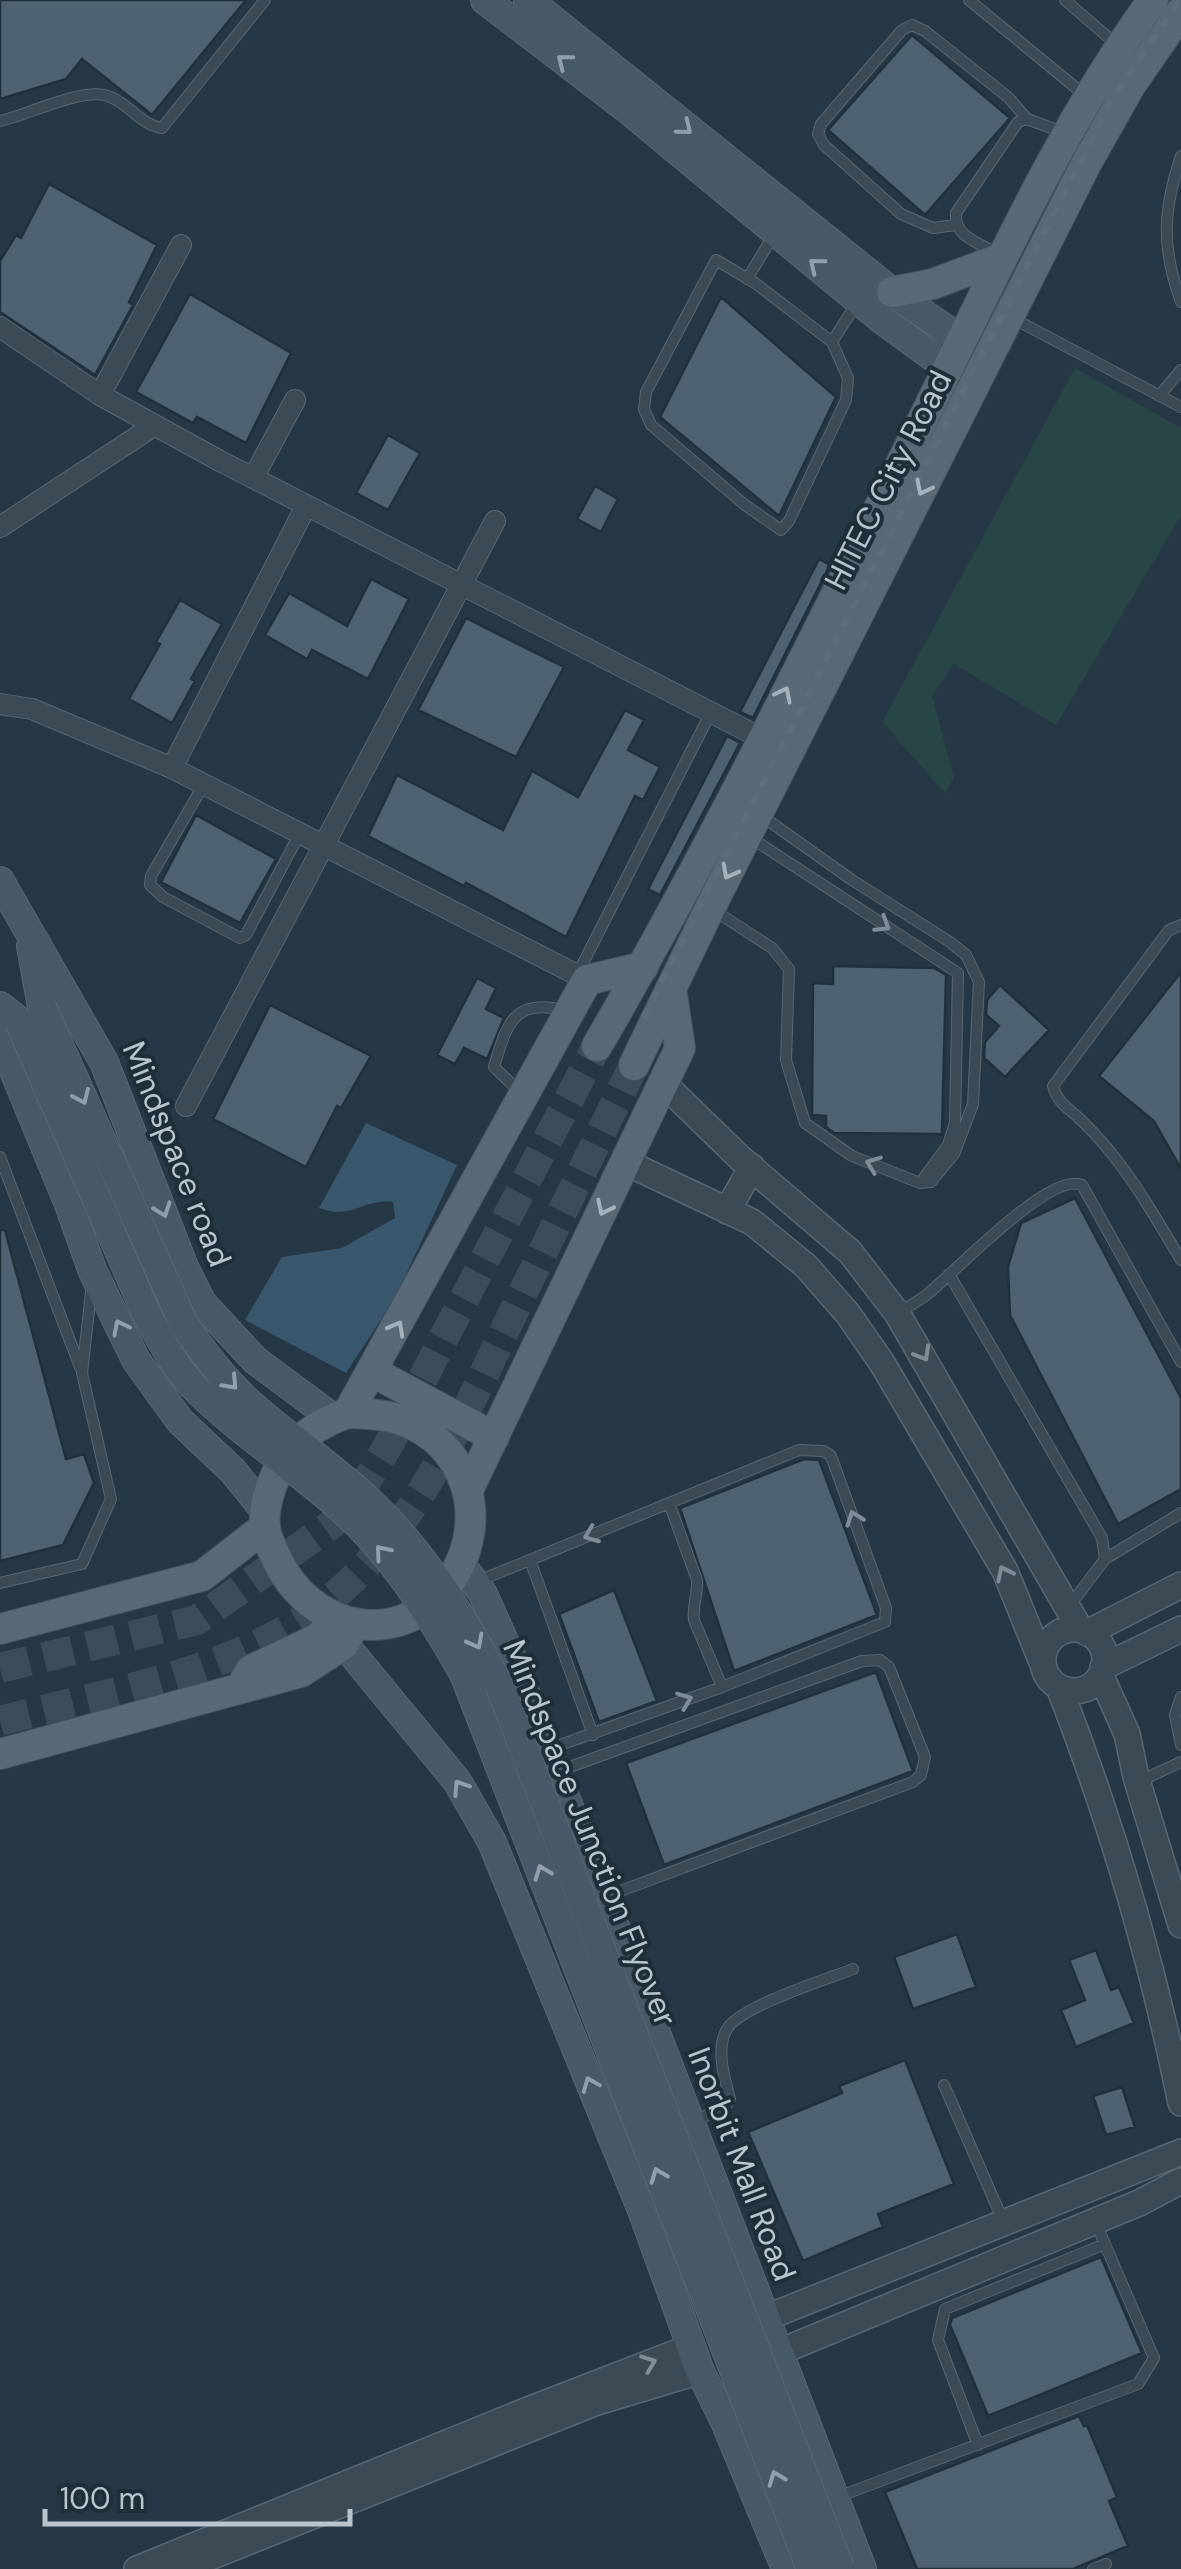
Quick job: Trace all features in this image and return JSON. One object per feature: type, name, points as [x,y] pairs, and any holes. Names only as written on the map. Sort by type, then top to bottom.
[{"type":"main road","points":[[485,0],[626,108],[859,300],[948,368]]},
{"type":"main road","points":[[528,0],[892,292],[962,340]]},
{"type":"main road","name":"HITEC City Road","points":[[597,1046],[643,967],[761,738],[1000,257],[1088,97],[1153,0]]},
{"type":"main road","name":"HITEC City Road","points":[[634,1065],[1109,120],[1181,12]]},
{"type":"main road","points":[[892,292],[923,287],[1000,257]]},
{"type":"main road","name":"Mindspace road","points":[[0,880],[104,1062],[184,1267],[202,1303],[254,1360],[341,1415]]},
{"type":"main road","name":"Mindspace Junction Flyover","points":[[29,934],[15,1018],[147,1315],[173,1361],[196,1390],[297,1471],[367,1534],[418,1598],[464,1674],[811,2569]]},
{"type":"main road","points":[[341,1415],[373,1372],[570,1011],[582,977],[643,967]]},
{"type":"main road","points":[[468,1490],[680,1048],[671,988]]},
{"type":"main road","points":[[15,1018],[68,1202],[93,1272],[136,1360],[180,1421],[233,1471],[265,1519],[282,1570],[302,1595],[344,1629],[457,1781],[492,1842],[642,2210],[695,2359],[786,2569]]},
{"type":"main road","name":"Mindspace Junction Flyover","points":[[15,1018],[202,1351],[247,1401],[326,1461],[408,1540],[467,1625],[500,1687],[840,2569]]},
{"type":"main road","points":[[373,1372],[494,1437]]},
{"type":"main road","points":[[0,1629],[202,1576],[265,1519],[271,1485],[283,1460],[317,1426],[341,1415],[400,1419],[423,1430],[443,1446],[458,1466],[468,1490],[472,1515],[468,1573],[432,1604],[404,1621],[344,1629],[319,1638],[250,1670],[241,1687],[0,1754]]},
{"type":"main road","name":"Inorbit Mall Road","points":[[468,1573],[512,1661],[862,2569]]},
{"type":"main road","points":[[566,2024],[642,2000]]},
{"type":"street","points":[[100,394],[181,244]]},
{"type":"street","points":[[0,328],[100,394],[253,478],[761,738]]},
{"type":"street","points":[[253,478],[295,400]]},
{"type":"street","points":[[0,527],[155,425]]},
{"type":"street","points":[[172,768],[306,506]]},
{"type":"street","points":[[186,1106],[495,521]]},
{"type":"street","points":[[0,704],[32,709],[172,768],[582,977]]},
{"type":"street","points":[[663,1083],[850,1252],[898,1313],[1078,1623],[1097,1638],[1105,1656],[1102,1671],[1127,1734],[1181,1925]]},
{"type":"street","points":[[626,1162],[752,1222],[798,1259],[848,1314],[882,1363],[1005,1571],[1047,1677],[1059,1687],[1107,1816],[1158,1992],[1181,2103]]},
{"type":"street","points":[[728,1210],[752,1167]]},
{"type":"street","points":[[798,1259],[819,1224]]},
{"type":"street","points":[[1042,1662],[1044,1648],[1052,1636],[1181,1585]]},
{"type":"street","points":[[1059,1687],[1082,1690],[1102,1671],[1181,1628]]},
{"type":"street","points":[[764,2318],[1181,2152]]},
{"type":"street","points":[[776,2353],[1100,2232],[1181,2181]]},
{"type":"street","points":[[136,2569],[527,2420],[597,2402],[695,2359]]},
{"type":"street","points":[[180,2569],[527,2420]]},
{"type":"lane","points":[[0,121],[93,93],[122,103],[151,126],[162,128],[265,0]]},
{"type":"lane","points":[[969,0],[1088,97]]},
{"type":"lane","points":[[1065,0],[1119,48]]},
{"type":"lane","points":[[955,225],[933,228],[901,214],[824,145],[818,134],[821,124],[902,30],[912,26],[925,31],[1009,98],[1028,119],[1069,134]]},
{"type":"lane","points":[[1000,257],[959,232],[956,213],[1011,128],[1028,119]]},
{"type":"lane","points":[[1181,156],[1169,193],[1165,232],[1170,272],[1181,302]]},
{"type":"lane","points":[[747,278],[776,232]]},
{"type":"lane","points":[[716,260],[747,278],[832,342],[848,378],[846,400],[790,521],[781,530],[744,505],[650,425],[644,409],[646,392],[716,260]]},
{"type":"lane","points":[[832,342],[859,300]]},
{"type":"lane","points":[[1009,317],[1181,407]]},
{"type":"lane","points":[[1159,396],[1181,370]]},
{"type":"lane","points":[[582,977],[710,714]]},
{"type":"lane","points":[[204,784],[151,876],[150,885],[163,897],[240,938],[246,935],[300,833]]},
{"type":"lane","points":[[753,824],[800,873],[958,973],[955,1123],[948,1144],[920,1182]]},
{"type":"lane","points":[[710,908],[767,945],[789,969],[786,1060],[806,1124],[852,1156],[920,1182],[931,1182],[954,1154],[974,1104],[979,982],[966,955],[852,880],[753,824]]},
{"type":"lane","points":[[1181,926],[1169,930],[1052,1086],[1063,1106],[1128,1171],[1181,1260]]},
{"type":"lane","points":[[524,1095],[494,1067],[516,1015],[527,1007],[541,1005],[570,1011]]},
{"type":"lane","points":[[0,1157],[82,1373],[111,1500],[82,1564],[0,1583]]},
{"type":"lane","points":[[898,1313],[924,1296],[1030,1204],[1076,1182],[1082,1185],[1181,1362]]},
{"type":"lane","points":[[82,1373],[93,1272]]},
{"type":"lane","points":[[949,1274],[1102,1538],[1106,1558],[1078,1623]]},
{"type":"lane","points":[[468,1573],[530,1560],[799,1450],[824,1451],[831,1456],[886,1608],[885,1622],[593,1734],[551,1761]]},
{"type":"lane","points":[[669,1504],[697,1580],[694,1620],[722,1686]]},
{"type":"lane","points":[[1106,1558],[1181,1513]]},
{"type":"lane","points":[[530,1560],[593,1734]]},
{"type":"lane","points":[[551,1761],[871,1658],[888,1667],[925,1757],[921,1776],[913,1782],[603,1898]]},
{"type":"lane","points":[[1181,1697],[1175,1715],[1181,1744]]},
{"type":"lane","points":[[1138,1783],[1181,1762]]},
{"type":"lane","points":[[689,2124],[726,2106],[730,2099],[723,2071],[724,2040],[727,2029],[742,2013],[853,1968]]},
{"type":"lane","points":[[944,2085],[1005,2224]]},
{"type":"lane","points":[[834,2498],[978,2445],[1138,2384],[1154,2358],[1100,2232],[944,2309],[938,2340],[978,2445]]},
{"type":"lane","points":[[1093,2569],[1106,2564]]},
{"type":"green space","points":[[1075,368],[1181,428],[1181,516],[1056,725],[954,664],[932,695],[954,778],[945,793],[882,722]]},
{"type":"water","points":[[366,1123],[457,1165],[395,1298],[346,1373],[245,1320],[282,1257],[342,1248],[395,1218],[393,1202],[341,1212],[319,1208]]},
{"type":"building","points":[[0,0],[246,0],[152,115],[82,59],[66,79],[0,99]]},
{"type":"building","points":[[912,35],[1010,118],[925,215],[828,130]]},
{"type":"building","points":[[49,184],[157,245],[129,302],[133,305],[95,375],[0,312],[0,261],[16,235],[21,238]]},
{"type":"building","points":[[190,294],[291,353],[246,443],[197,417],[193,423],[136,392]]},
{"type":"building","points":[[721,297],[836,397],[779,516],[660,417]]},
{"type":"building","points":[[388,435],[420,453],[388,510],[356,493]]},
{"type":"building","points":[[595,486],[618,499],[601,532],[577,519]]},
{"type":"building","points":[[819,559],[830,565],[753,718],[740,712]]},
{"type":"building","points":[[371,579],[409,599],[368,679],[312,650],[307,659],[265,635],[289,593],[347,626]]},
{"type":"building","points":[[180,600],[222,624],[172,723],[129,699]]},
{"type":"building","points":[[466,618],[564,667],[516,757],[418,710]]},
{"type":"building","points":[[625,710],[644,720],[628,750],[660,767],[643,800],[635,796],[566,937],[368,836],[397,775],[503,830],[532,771],[578,797]]},
{"type":"building","points":[[727,736],[740,743],[660,895],[648,889]]},
{"type":"building","points":[[196,815],[276,859],[240,923],[161,882]]},
{"type":"building","points":[[833,966],[934,968],[946,975],[942,1134],[834,1133],[826,1127],[826,1116],[812,1115],[813,983],[833,984]]},
{"type":"building","points":[[1181,972],[1181,1169],[1154,1121],[1099,1076]]},
{"type":"building","points":[[477,978],[496,988],[486,1009],[504,1018],[487,1059],[464,1048],[455,1064],[437,1055]]},
{"type":"building","points":[[1000,985],[1049,1030],[1005,1077],[984,1058],[985,1042],[999,1026],[986,1015],[987,1000]]},
{"type":"building","points":[[270,1005],[371,1056],[341,1108],[337,1106],[306,1167],[213,1119]]},
{"type":"building","points":[[1075,1198],[1181,1398],[1181,1489],[1118,1524],[1010,1315],[1008,1267],[1021,1223]]},
{"type":"building","points":[[0,1230],[5,1230],[66,1459],[84,1454],[94,1483],[63,1545],[0,1561]]},
{"type":"building","points":[[804,1459],[819,1460],[877,1615],[734,1671],[680,1508]]},
{"type":"building","points":[[614,1590],[657,1701],[599,1722],[559,1614]]},
{"type":"building","points":[[876,1672],[913,1771],[664,1865],[626,1763]]},
{"type":"building","points":[[957,1934],[976,1987],[913,2009],[894,1957]]},
{"type":"building","points":[[1096,1950],[1111,1990],[1119,1987],[1134,2023],[1076,2047],[1061,2010],[1085,2000],[1069,1960]]},
{"type":"building","points":[[905,2060],[954,2184],[878,2214],[883,2227],[803,2261],[748,2132],[842,2093],[839,2086]]},
{"type":"building","points":[[1122,2087],[1135,2127],[1106,2135],[1093,2096]]},
{"type":"building","points":[[1101,2257],[1142,2353],[988,2416],[950,2325],[952,2318]]},
{"type":"building","points":[[1079,2416],[1087,2425],[1117,2497],[1109,2501],[1128,2546],[1073,2569],[917,2569],[885,2492]]},
{"type":"tunnel","points":[[0,1668],[197,1620],[332,1524],[364,1484],[391,1439],[597,1046]]},
{"type":"tunnel","points":[[0,1721],[159,1680],[236,1654],[308,1616],[345,1587],[377,1554],[405,1517],[453,1437],[634,1065]]},
{"type":"railway","points":[[643,1018],[1114,96],[1180,0]]}]
